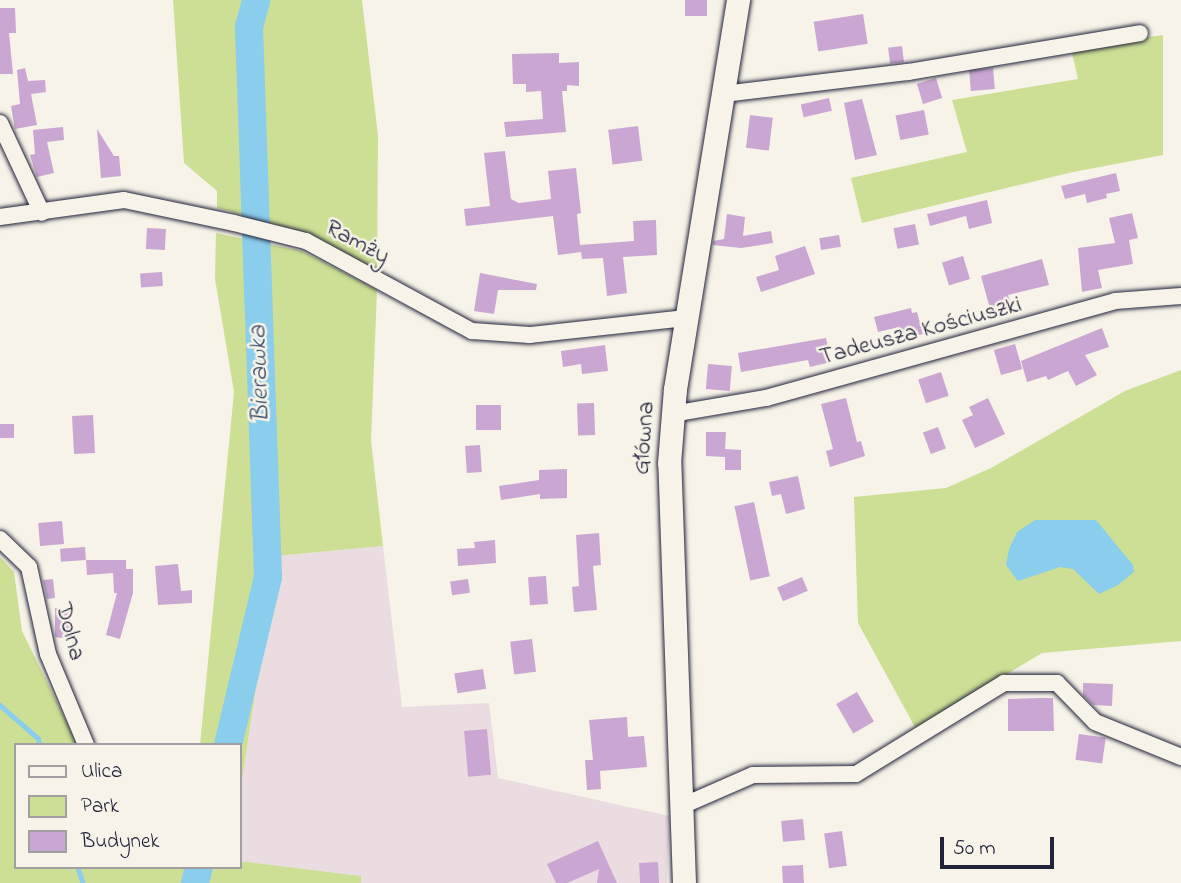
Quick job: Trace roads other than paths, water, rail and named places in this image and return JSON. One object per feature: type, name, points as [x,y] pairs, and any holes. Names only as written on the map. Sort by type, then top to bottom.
[{"type":"main road","name":"Główna","points":[[684,883],[668,520],[672,414],[738,0]]},
{"type":"street","points":[[723,94],[908,72],[1140,33]]},
{"type":"street","points":[[0,123],[42,213]]},
{"type":"street","name":"Ramży","points":[[0,217],[124,200],[234,223],[306,241],[472,331],[530,335],[687,318]]},
{"type":"street","name":"Tadeusza Kościuszki","points":[[672,414],[766,398],[1115,302],[1181,296]]},
{"type":"street","name":"Dolna","points":[[0,539],[29,568],[48,654],[85,743]]},
{"type":"street","points":[[682,806],[753,775],[856,774],[1004,683],[1057,682],[1095,722],[1181,757]]},
{"type":"water","points":[[1035,520],[1096,520],[1133,565],[1134,572],[1118,585],[1099,594],[1073,569],[1060,567],[1018,581],[1006,565],[1009,549],[1017,532]]},
{"type":"waterway","name":"Bierawka","points":[[228,743],[268,577],[249,27],[256,0]]},
{"type":"waterway","points":[[0,705],[38,738],[39,743]]},
{"type":"waterway","points":[[79,869],[83,883]]},
{"type":"waterway","name":"Bierawka","points":[[195,883],[198,869]]}]
